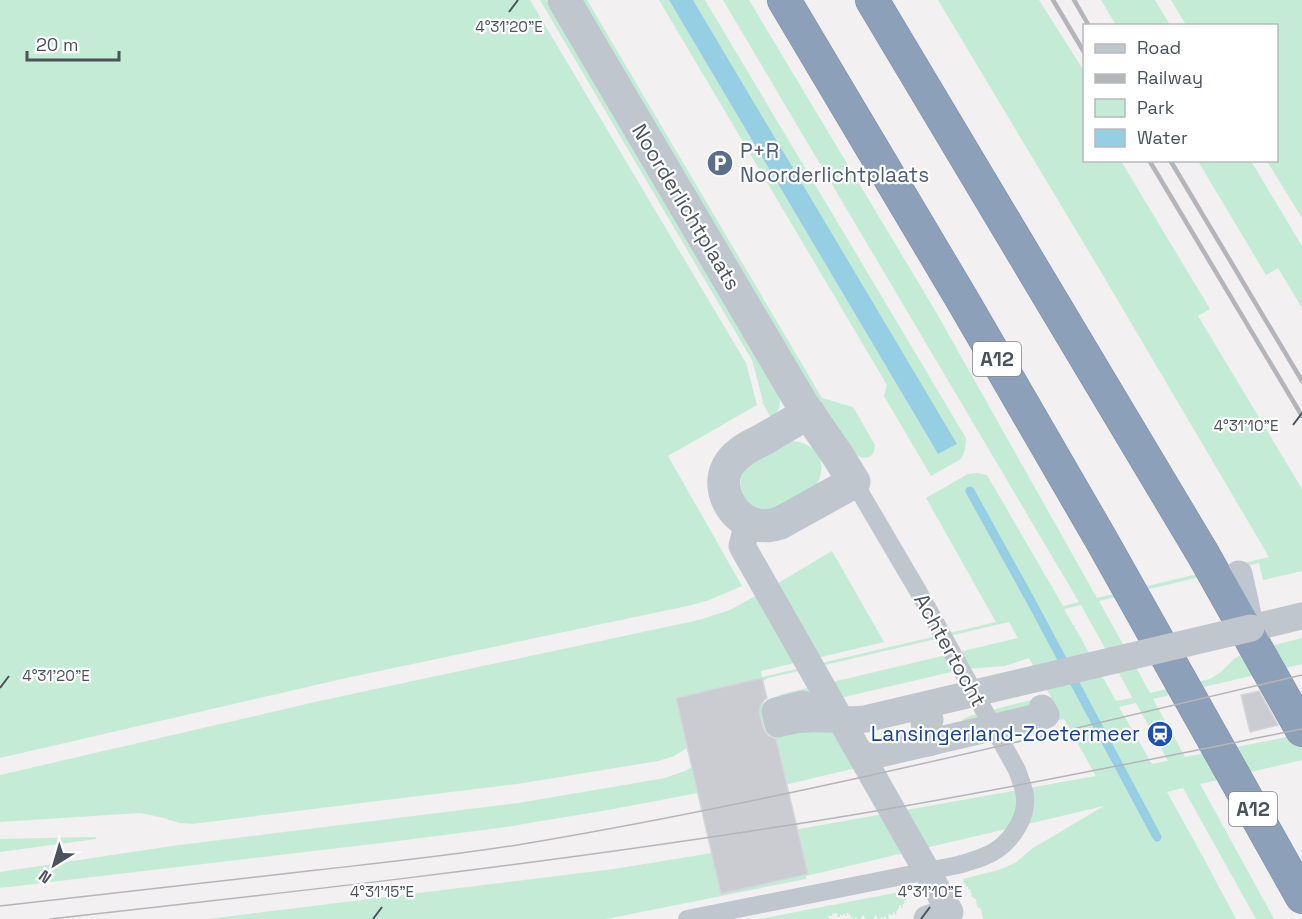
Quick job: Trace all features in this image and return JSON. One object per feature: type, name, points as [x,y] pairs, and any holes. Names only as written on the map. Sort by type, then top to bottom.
[{"type":"highway","name":"A12","points":[[784,0],[1102,541],[1302,897]]},
{"type":"highway","points":[[872,0],[1203,554],[1302,730]]},
{"type":"street","name":"Noorderlichtplaats","points":[[564,0],[809,413],[854,482]]},
{"type":"street","points":[[809,413],[741,452],[729,464],[724,482],[727,500],[742,519],[766,526],[780,523],[854,482]]},
{"type":"street","points":[[748,522],[742,546],[845,708],[863,758],[950,912],[927,919]]},
{"type":"street","points":[[1239,574],[1251,628]]},
{"type":"street","points":[[845,708],[806,717],[803,704],[775,711],[778,724],[808,718],[848,721],[865,719],[1302,616]]},
{"type":"street","points":[[957,682],[979,677],[982,692]]},
{"type":"street","points":[[863,758],[929,732],[993,728],[1046,715],[1042,708]]},
{"type":"lane","name":"Achtertocht","points":[[687,919],[958,865],[992,853],[1007,840],[1022,818],[1025,801],[1023,785],[1017,771],[918,591],[854,482]]},
{"type":"green space","points":[[0,0],[530,0],[746,363],[757,405],[668,456],[742,586],[692,605],[346,678],[0,758]]},
{"type":"green space","points":[[540,0],[546,0],[778,393],[779,407],[771,418],[762,402],[752,360]]},
{"type":"green space","points":[[580,0],[587,0],[822,398],[853,407],[875,445],[870,457],[862,458],[857,455],[804,380]]},
{"type":"green space","points":[[659,0],[669,0],[938,454],[956,444],[693,0],[705,0],[966,438],[965,450],[961,459],[931,476],[884,396],[887,385]]},
{"type":"green space","points":[[723,0],[749,0],[936,312],[1097,598],[1269,557],[938,0],[1039,0],[1083,69],[1083,162],[1122,162],[1210,309],[1198,316],[1302,489],[1302,571],[1263,580],[1259,563],[1099,601],[1150,693],[1210,679],[1244,653],[1302,638],[1302,664],[1153,699],[1185,757],[1302,734],[1302,760],[1200,784],[1274,919],[1256,919],[1183,788],[1167,792],[1236,919],[983,919],[976,899],[972,897],[963,879],[999,870],[1015,863],[1033,848],[1104,806],[806,876],[806,879],[606,919],[208,919],[614,869],[779,842],[777,833],[1096,776],[1064,719],[767,789],[764,779],[513,826],[0,888],[0,872],[172,846],[518,803],[665,778],[701,762],[751,713],[762,704],[782,694],[1018,638],[1009,622],[769,678],[761,682],[687,748],[674,756],[658,761],[517,784],[192,824],[140,813],[0,822],[0,775],[315,702],[699,620],[730,610],[759,594],[798,662],[761,671],[762,677],[996,622],[926,498],[968,474],[987,475],[1063,606],[1079,602]],"holes":[[[1081,605],[1132,697],[1132,698],[1116,701],[1074,626],[1076,625],[1073,625],[1064,609]],[[1029,658],[1052,699],[1013,704],[965,718],[955,727],[866,746],[824,728],[810,728],[772,736],[767,715],[964,669],[1005,666]],[[741,683],[742,688],[677,703],[675,699]],[[1136,703],[1168,761],[1152,764],[1119,707]]]},
{"type":"green space","points":[[1101,0],[1155,0],[1169,24],[1115,24]]},
{"type":"green space","points":[[1171,0],[1302,0],[1302,218],[1268,162],[1278,162],[1278,24],[1185,24]]},
{"type":"green space","points":[[1199,162],[1252,162],[1302,246],[1302,308],[1278,268],[1266,275]]},
{"type":"green space","points":[[793,441],[809,446],[819,456],[821,470],[816,486],[771,511],[754,507],[748,503],[742,491],[741,482],[745,469],[756,459]]},
{"type":"green space","points":[[832,551],[884,642],[817,658],[775,585]]},
{"type":"green space","points":[[96,837],[96,839],[0,852],[0,839]]},
{"type":"green space","points":[[905,891],[907,898],[903,907],[899,905],[895,915],[894,912],[893,915],[889,913],[888,919],[886,916],[884,919],[882,917],[879,919],[876,915],[873,919],[866,919],[863,915],[860,919],[856,916],[853,919],[848,913],[845,916],[844,913],[843,916],[840,914],[838,917],[837,913],[828,916],[829,919],[759,919]]},
{"type":"water","points":[[669,0],[693,0],[957,444],[938,454]]},
{"type":"building","points":[[762,678],[767,698],[760,707],[763,728],[767,735],[776,739],[808,874],[721,894],[676,698]]},
{"type":"building","points":[[1259,691],[1278,725],[1250,732],[1241,695]]},
{"type":"waterway","points":[[970,491],[1157,837]]},
{"type":"tram line","points":[[0,906],[423,858],[626,826],[1013,743],[1302,675]]},
{"type":"tram line","points":[[50,919],[414,877],[687,841],[974,793],[1302,729]]},
{"type":"railway","points":[[1053,0],[1083,50]]},
{"type":"railway","points":[[1074,0],[1088,24]]},
{"type":"railway","points":[[1150,162],[1302,416]]},
{"type":"railway","points":[[1171,162],[1302,381]]},
{"type":"place","name":"P+R Noorderlichtplaats","points":[[720,163]]},
{"type":"place","name":"Lansingerland-Zoetermeer","points":[[1160,734]]}]
